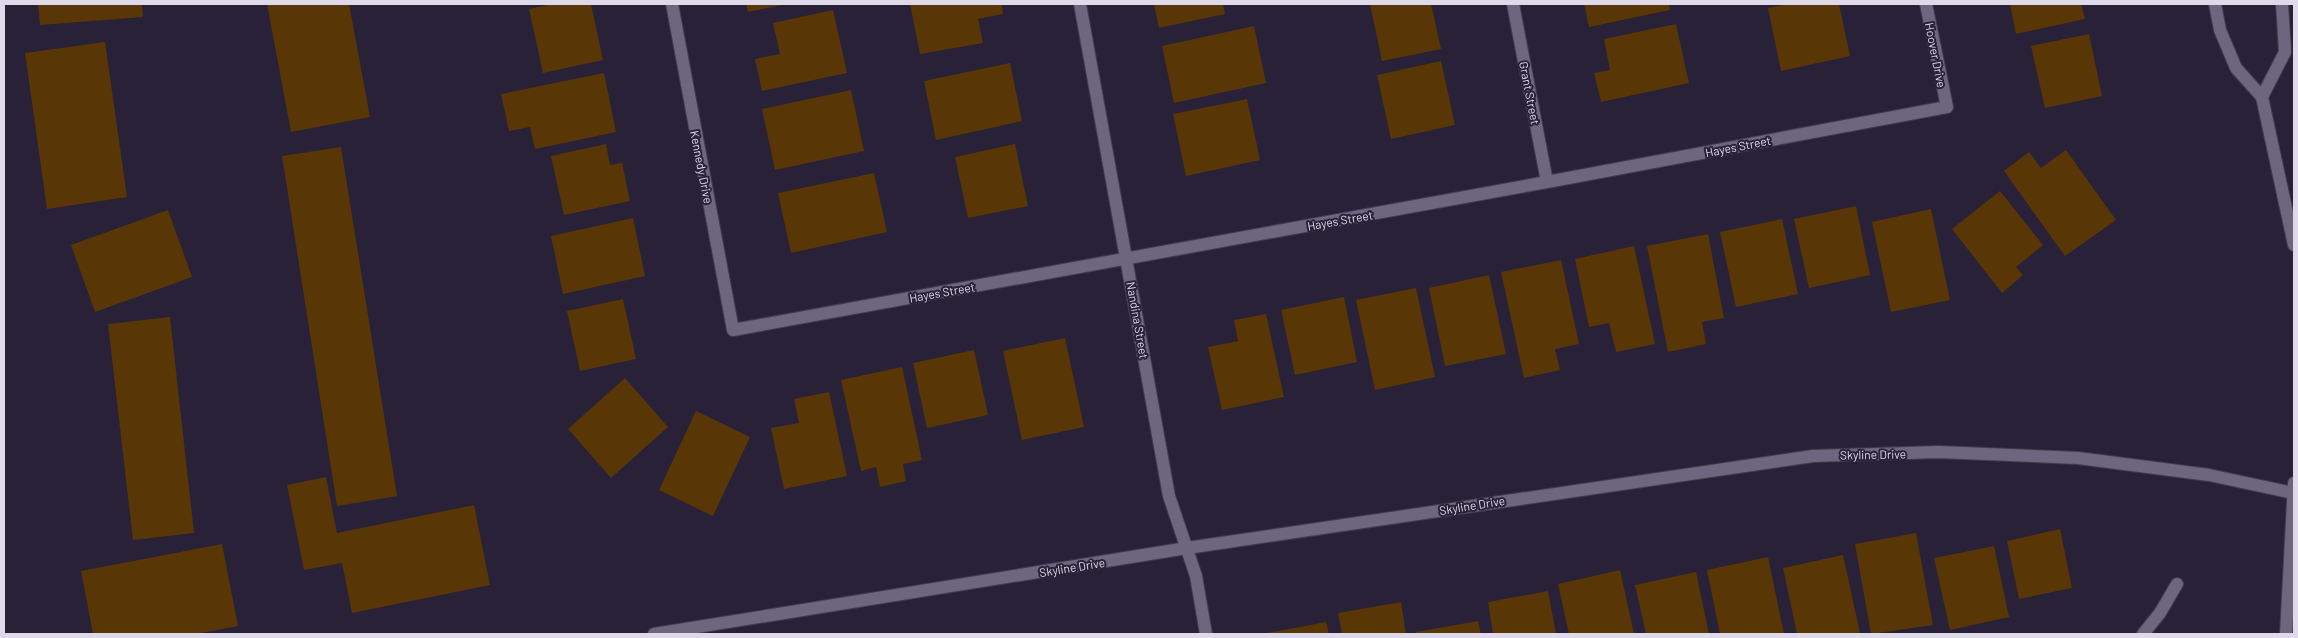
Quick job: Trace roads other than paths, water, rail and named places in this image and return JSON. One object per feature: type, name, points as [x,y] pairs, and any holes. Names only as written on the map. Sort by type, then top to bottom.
[{"type":"street","name":"Kennedy Drive","points":[[672,4],[733,330]]},
{"type":"street","name":"Nandina Street","points":[[1080,4],[1169,496],[1196,576],[1206,634]]},
{"type":"street","name":"Grant Street","points":[[1513,4],[1546,182]]},
{"type":"street","name":"Hoover Drive","points":[[1926,4],[1947,107]]},
{"type":"street","points":[[2215,4],[2220,30],[2236,68],[2262,97],[2294,245]]},
{"type":"street","points":[[2262,97],[2285,52],[2282,4]]},
{"type":"street","name":"Hayes Street","points":[[733,330],[1947,107]]},
{"type":"street","name":"Skyline Drive","points":[[654,634],[1187,548],[1813,456],[1940,452],[2078,458],[2294,488]]},
{"type":"street","points":[[2286,634],[2294,488]]},
{"type":"street","points":[[2143,634],[2160,613],[2177,584]]}]
